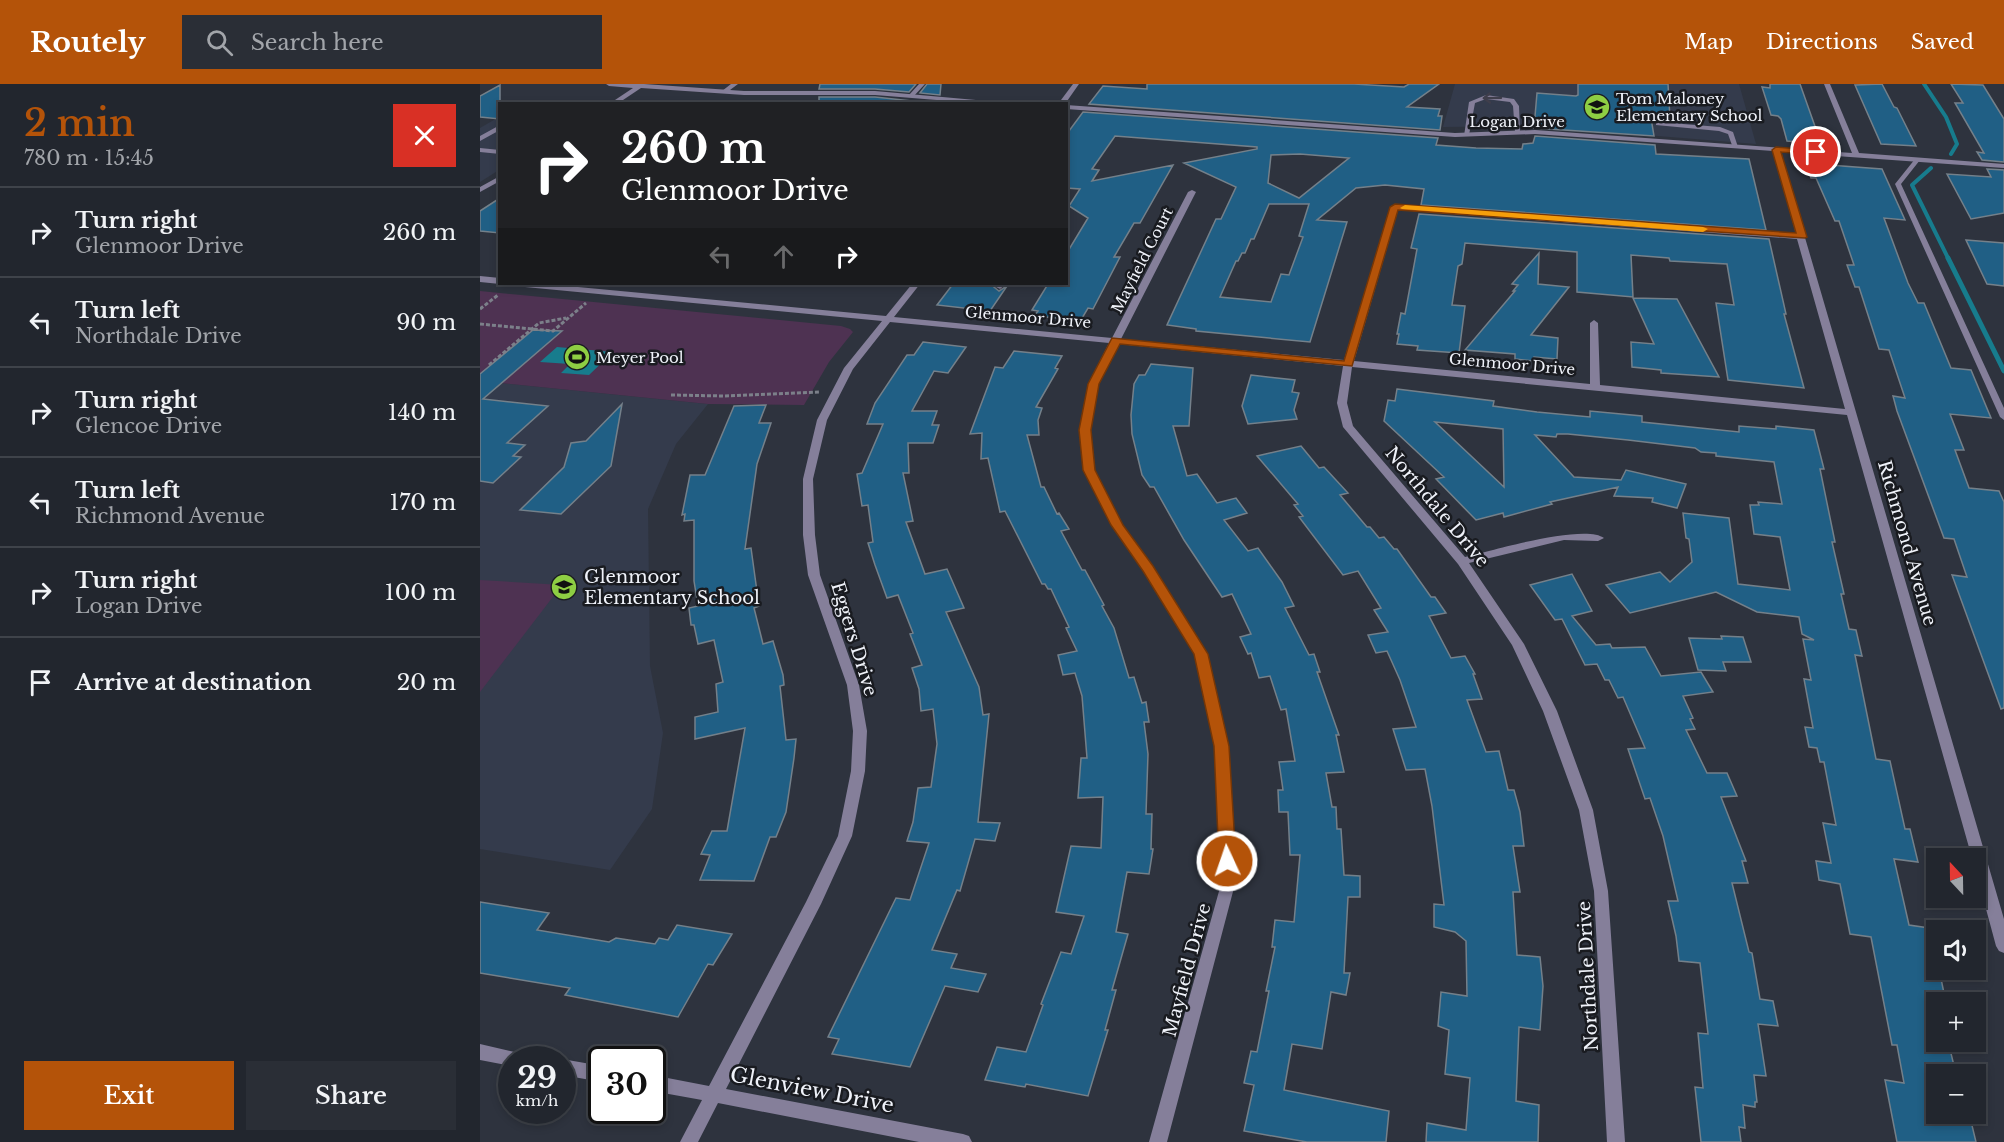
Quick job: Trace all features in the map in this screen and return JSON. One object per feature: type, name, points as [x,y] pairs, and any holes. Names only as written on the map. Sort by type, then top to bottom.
[{"type":"street","points":[[609,84],[724,92],[854,93],[991,102]]},
{"type":"street","points":[[1062,102],[1076,84]]},
{"type":"street","points":[[1827,84],[1856,155]]},
{"type":"street","points":[[615,102],[640,85]]},
{"type":"street","name":"Logan Drive","points":[[1068,107],[1466,135],[1518,132],[2004,166]]},
{"type":"street","name":"Richmond Avenue","points":[[1776,150],[2004,946]]},
{"type":"street","points":[[482,188],[498,179]]},
{"type":"street","name":"Mayfield Court","points":[[1116,341],[1192,192]]},
{"type":"street","name":"Northdale Drive","points":[[1616,1142],[1601,891],[1586,810],[1550,711],[1518,644],[1462,561],[1347,427],[1342,403],[1348,364],[1395,207],[1802,237]]},
{"type":"street","points":[[480,279],[498,281]]},
{"type":"street","name":"Glenmoor Drive","points":[[536,285],[1850,412]]},
{"type":"street","name":"Eggers Drive","points":[[689,1142],[813,904],[845,836],[858,771],[860,731],[853,685],[814,575],[809,535],[808,479],[822,420],[849,368],[915,285]]},
{"type":"street","points":[[1594,323],[1595,386]]},
{"type":"street","name":"Mayfield Drive","points":[[1116,341],[1093,384],[1085,430],[1089,470],[1117,525],[1148,569],[1201,654],[1221,746],[1227,849],[1228,884],[1158,1142]]},
{"type":"street","points":[[1462,561],[1564,537],[1598,538]]},
{"type":"street","points":[[480,1052],[498,1055]]},
{"type":"street","name":"Glenview Drive","points":[[666,1085],[963,1142]]},
{"type":"lane","points":[[724,92],[735,84]]},
{"type":"lane","points":[[910,96],[922,84]]},
{"type":"lane","points":[[1466,135],[1472,102],[1486,97],[1512,100],[1516,106],[1518,132]]},
{"type":"lane","points":[[1658,124],[1720,129],[1731,134],[1735,147]]},
{"type":"lane","points":[[480,139],[498,128]]},
{"type":"lane","points":[[480,150],[498,152]]},
{"type":"lane","points":[[1917,160],[1898,184],[2004,417]]},
{"type":"path","points":[[480,324],[553,331],[600,291]]},
{"type":"path","points":[[489,365],[539,323],[568,318]]},
{"type":"path","points":[[671,395],[836,393]]},
{"type":"shaded area","name":"Tom Maloney Elementary School","points":[[1455,84],[1739,84],[1756,144],[1535,126],[1443,127]]},
{"type":"shaded area","points":[[498,118],[498,171],[480,182],[480,128]]},
{"type":"shaded area","points":[[480,291],[841,326],[853,332],[829,362],[804,405],[708,404],[480,381]]},
{"type":"shaded area","name":"Glenmoor Elementary School","points":[[480,381],[708,404],[676,444],[648,509],[650,666],[663,733],[652,809],[610,870],[480,849]]},
{"type":"shaded area","points":[[480,580],[562,585],[480,692]]},
{"type":"water","name":"Meyer Pool","points":[[557,347],[613,352],[589,375],[561,373],[570,364],[540,362]]},
{"type":"building","points":[[820,84],[916,84],[909,92],[875,89],[819,89]]},
{"type":"building","points":[[927,84],[941,84],[940,95],[920,93]]},
{"type":"building","points":[[1147,84],[1354,84],[1404,87],[1409,84],[1439,84],[1407,107],[1440,109],[1438,116],[1442,116],[1440,130],[1089,104],[1103,86],[1147,89]]},
{"type":"building","points":[[1578,84],[1668,84],[1670,119],[1651,118],[1654,136],[1534,128],[1537,93],[1576,96],[1578,95]]},
{"type":"building","points":[[1770,84],[1800,84],[1823,149],[1801,147],[1799,142],[1787,141],[1781,119],[1771,115],[1762,87],[1770,88]]},
{"type":"building","points":[[1882,84],[1916,146],[1881,144],[1855,85]]},
{"type":"building","points":[[1951,84],[1983,85],[2004,119],[2004,162],[1982,160],[1977,152],[1984,153],[1955,103],[1963,103]]},
{"type":"building","points":[[500,85],[498,119],[480,117],[480,96]]},
{"type":"building","points":[[819,97],[875,97],[921,102],[819,102]]},
{"type":"building","points":[[1083,112],[1438,138],[1436,145],[1476,148],[1522,149],[1523,144],[1533,143],[1535,136],[1655,145],[1656,154],[1749,159],[1766,230],[1421,205],[1424,189],[1385,185],[1356,188],[1317,220],[1347,222],[1310,342],[1196,331],[1196,329],[1167,325],[1216,219],[1221,219],[1236,187],[1184,163],[1257,149],[1257,147],[1115,136],[1092,169],[1099,170],[1092,181],[1173,165],[1140,223],[1134,223],[1114,257],[1120,257],[1093,309],[1088,308],[1081,320],[1034,316],[1038,311],[1032,310],[1047,285],[1068,285],[1068,251],[1088,218],[1069,206],[1080,189],[1068,188],[1068,132]],"holes":[[[1300,154],[1349,158],[1299,198],[1268,183],[1271,155]],[[1269,204],[1309,204],[1299,236],[1303,237],[1289,275],[1281,274],[1271,302],[1220,297],[1236,261],[1242,253],[1245,253],[1251,239],[1254,239]]]},
{"type":"building","points":[[1804,156],[1827,158],[1829,165],[1882,169],[1905,220],[1884,218],[1908,283],[1918,303],[1924,303],[1951,368],[1971,370],[1991,418],[1950,414],[1964,450],[1955,450],[1969,488],[1999,491],[2004,502],[2004,708],[2001,709],[1952,575],[1967,577],[1954,539],[1944,538],[1897,411],[1893,396],[1905,398],[1889,350],[1879,349],[1859,287],[1855,287],[1847,265],[1854,265],[1839,221],[1835,221],[1816,178],[1811,178]]},
{"type":"building","points":[[1987,169],[2004,170],[2004,213],[1971,219],[1947,174],[1991,177]]},
{"type":"building","points":[[498,199],[498,233],[480,231],[480,211]]},
{"type":"building","points":[[1419,214],[1769,239],[1786,314],[1784,314],[1804,388],[1728,380],[1716,303],[1734,305],[1727,264],[1670,261],[1669,258],[1631,255],[1633,297],[1577,292],[1577,252],[1465,243],[1462,264],[1458,266],[1452,305],[1465,306],[1459,353],[1417,350],[1418,346],[1397,344],[1401,313],[1405,314],[1417,249],[1411,248]]},
{"type":"building","points":[[1966,240],[2004,243],[2004,286],[1987,284]]},
{"type":"building","points":[[1539,253],[1538,284],[1569,287],[1531,335],[1558,338],[1557,359],[1534,357],[1534,361],[1515,359],[1515,354],[1465,350],[1515,291],[1513,291],[1518,285],[1512,284]]},
{"type":"building","points":[[952,285],[995,285],[994,287],[999,291],[1007,286],[990,311],[937,305]]},
{"type":"building","points":[[1633,298],[1677,299],[1719,377],[1661,373],[1661,370],[1632,367],[1631,342],[1654,344]]},
{"type":"building","points":[[533,330],[562,331],[483,399],[548,406],[507,443],[525,445],[513,456],[521,457],[493,483],[480,481],[480,374]]},
{"type":"building","points":[[923,342],[966,347],[948,373],[934,371],[912,411],[937,411],[932,425],[939,425],[933,443],[908,443],[909,473],[903,473],[913,521],[906,522],[925,574],[947,569],[964,608],[946,612],[979,687],[983,715],[989,714],[978,822],[1000,823],[995,841],[975,839],[960,891],[957,890],[932,950],[957,954],[951,968],[986,974],[978,992],[945,986],[910,1067],[832,1054],[839,1039],[828,1037],[896,898],[910,900],[929,843],[907,841],[913,822],[918,788],[931,787],[937,744],[933,709],[921,711],[919,689],[912,668],[922,665],[910,634],[913,633],[898,595],[887,598],[875,565],[868,543],[873,542],[868,505],[862,506],[857,474],[862,473],[883,424],[867,424],[875,403],[907,355],[914,355]]},
{"type":"building","points":[[1014,351],[1062,356],[1055,368],[1058,369],[1036,407],[1042,408],[1038,420],[1039,435],[1027,435],[1041,487],[1044,487],[1057,514],[1059,513],[1069,529],[1061,531],[1104,605],[1102,606],[1114,628],[1129,678],[1134,677],[1142,703],[1146,702],[1149,722],[1144,722],[1148,754],[1146,814],[1152,814],[1151,849],[1153,849],[1149,874],[1127,872],[1116,932],[1128,934],[1112,990],[1116,990],[1105,1030],[1108,1030],[1088,1096],[1026,1084],[1025,1087],[985,1080],[997,1047],[1026,1052],[1061,952],[1071,954],[1084,916],[1056,912],[1071,846],[1101,848],[1103,797],[1078,798],[1081,758],[1087,758],[1082,696],[1075,673],[1063,675],[1058,655],[1077,651],[1066,628],[1069,627],[1051,589],[1042,584],[1005,511],[1000,512],[988,458],[981,459],[982,433],[970,434],[995,367],[1003,368]]},
{"type":"building","points":[[1151,364],[1193,368],[1189,426],[1173,426],[1187,476],[1197,474],[1217,503],[1236,498],[1247,513],[1224,520],[1248,551],[1258,548],[1282,582],[1294,606],[1285,608],[1309,655],[1314,654],[1320,672],[1317,672],[1339,735],[1336,735],[1344,772],[1326,773],[1332,807],[1336,807],[1337,829],[1341,829],[1344,875],[1360,876],[1360,897],[1348,897],[1344,973],[1350,973],[1346,995],[1331,992],[1322,1049],[1292,1044],[1284,1090],[1389,1111],[1386,1142],[1307,1142],[1244,1131],[1254,1085],[1244,1083],[1251,1051],[1257,1052],[1269,991],[1266,991],[1275,947],[1272,947],[1275,920],[1294,922],[1300,855],[1290,855],[1288,812],[1279,812],[1278,790],[1283,790],[1279,762],[1295,761],[1286,709],[1281,710],[1270,676],[1259,678],[1251,653],[1248,654],[1240,637],[1251,634],[1232,594],[1222,597],[1184,540],[1154,487],[1150,487],[1142,475],[1132,434],[1131,415],[1134,384],[1139,375],[1145,375]]},
{"type":"building","points":[[1251,375],[1295,380],[1292,392],[1299,393],[1294,410],[1297,419],[1248,424],[1242,406]]},
{"type":"building","points":[[1397,389],[1494,401],[1493,406],[1537,412],[1590,417],[1590,411],[1642,416],[1642,422],[1739,432],[1739,426],[1776,429],[1776,426],[1814,430],[1824,469],[1820,469],[1835,542],[1832,542],[1844,594],[1841,594],[1849,629],[1856,630],[1862,656],[1855,655],[1876,759],[1890,761],[1905,829],[1910,829],[1918,862],[1894,859],[1909,925],[1926,928],[1926,980],[1941,980],[1944,992],[1926,992],[1926,1052],[1951,1052],[1954,1064],[1926,1064],[1926,1124],[1972,1124],[1976,1142],[1897,1142],[1885,1080],[1904,1083],[1897,1045],[1892,1045],[1871,937],[1850,934],[1840,884],[1819,880],[1816,861],[1831,863],[1823,823],[1836,825],[1824,762],[1820,762],[1817,748],[1809,747],[1805,727],[1813,728],[1804,679],[1811,680],[1803,639],[1814,640],[1802,634],[1799,617],[1757,612],[1716,592],[1630,613],[1606,585],[1660,572],[1670,582],[1692,562],[1683,513],[1729,518],[1738,584],[1790,590],[1780,537],[1754,534],[1750,505],[1759,505],[1758,502],[1782,504],[1774,462],[1716,456],[1716,453],[1701,452],[1695,448],[1628,440],[1568,434],[1557,434],[1556,437],[1535,435],[1574,477],[1621,480],[1626,470],[1686,484],[1677,508],[1652,502],[1653,498],[1614,496],[1618,487],[1550,502],[1552,504],[1504,517],[1503,513],[1476,520],[1436,479],[1444,477],[1384,421],[1388,400],[1395,401]],"holes":[[[1435,422],[1503,429],[1504,487]]]},
{"type":"building","points":[[622,404],[611,466],[561,514],[520,510],[564,467],[571,443],[586,441]]},
{"type":"building","points":[[766,405],[759,423],[771,423],[757,464],[745,549],[751,548],[759,606],[754,608],[763,644],[773,641],[783,675],[784,685],[780,686],[786,740],[796,739],[794,758],[786,812],[776,837],[770,837],[754,881],[700,880],[710,855],[701,854],[712,831],[727,831],[745,728],[695,739],[695,717],[718,712],[716,684],[723,682],[714,640],[698,644],[694,625],[691,625],[689,608],[698,606],[694,581],[694,520],[684,521],[685,514],[682,515],[690,475],[705,475],[734,406]]},
{"type":"building","points":[[1301,446],[1319,468],[1324,467],[1348,493],[1340,495],[1367,527],[1370,527],[1379,538],[1384,537],[1394,549],[1397,549],[1431,597],[1435,597],[1446,613],[1429,616],[1451,658],[1465,656],[1475,674],[1473,674],[1482,699],[1467,700],[1486,752],[1499,751],[1508,790],[1514,790],[1520,812],[1524,846],[1513,846],[1520,892],[1513,892],[1517,955],[1540,957],[1543,986],[1540,1030],[1519,1027],[1516,1101],[1539,1105],[1538,1142],[1426,1142],[1427,1123],[1466,1130],[1470,1078],[1445,1074],[1449,1030],[1438,1026],[1441,992],[1467,996],[1466,941],[1455,932],[1434,927],[1434,904],[1444,905],[1432,806],[1425,769],[1406,770],[1393,729],[1416,727],[1400,680],[1387,651],[1376,653],[1368,635],[1388,632],[1374,610],[1381,608],[1358,571],[1343,575],[1299,517],[1303,516],[1294,505],[1298,504],[1257,456]]},
{"type":"building","points":[[1572,574],[1592,611],[1572,616],[1596,645],[1610,644],[1612,648],[1645,647],[1661,676],[1701,672],[1713,692],[1683,696],[1693,718],[1690,719],[1695,729],[1686,730],[1707,773],[1727,773],[1737,796],[1721,797],[1746,861],[1742,861],[1748,883],[1732,883],[1749,952],[1752,953],[1760,999],[1773,1001],[1778,1026],[1758,1024],[1766,1076],[1754,1075],[1757,1102],[1755,1102],[1755,1107],[1743,1105],[1745,1128],[1739,1127],[1741,1142],[1701,1142],[1695,1087],[1703,1088],[1698,1033],[1708,1034],[1700,963],[1679,961],[1668,901],[1678,901],[1663,836],[1650,798],[1645,799],[1628,749],[1645,748],[1623,697],[1618,698],[1609,680],[1605,680],[1597,664],[1585,665],[1562,619],[1555,620],[1530,585]]},
{"type":"building","points":[[1721,636],[1743,637],[1751,662],[1723,662],[1726,671],[1698,670],[1689,638],[1722,639]]},
{"type":"building","points":[[480,902],[549,913],[537,930],[609,942],[616,938],[655,944],[659,938],[668,940],[677,925],[732,934],[713,965],[708,964],[678,1017],[565,995],[570,988],[480,973]]},
{"type":"waterway","points":[[1924,84],[1946,117],[1957,144],[1951,154]]},
{"type":"waterway","points":[[1931,168],[1912,185],[1949,260]]},
{"type":"waterway","points":[[1948,258],[2004,371]]},
{"type":"slow traffic","points":[[1405,208],[1703,229]]},
{"type":"place","name":"Tom Maloney Elementary School","points":[[1597,107]]},
{"type":"place","name":"Meyer Pool","points":[[577,357]]},
{"type":"place","name":"Glenmoor Elementary School","points":[[564,587]]},
{"type":"route","points":[[1227,861],[1221,746],[1201,654],[1148,569],[1117,525],[1089,470],[1085,430],[1093,384],[1116,341],[1348,364],[1395,207],[1802,237],[1776,150],[1816,152]]}]
